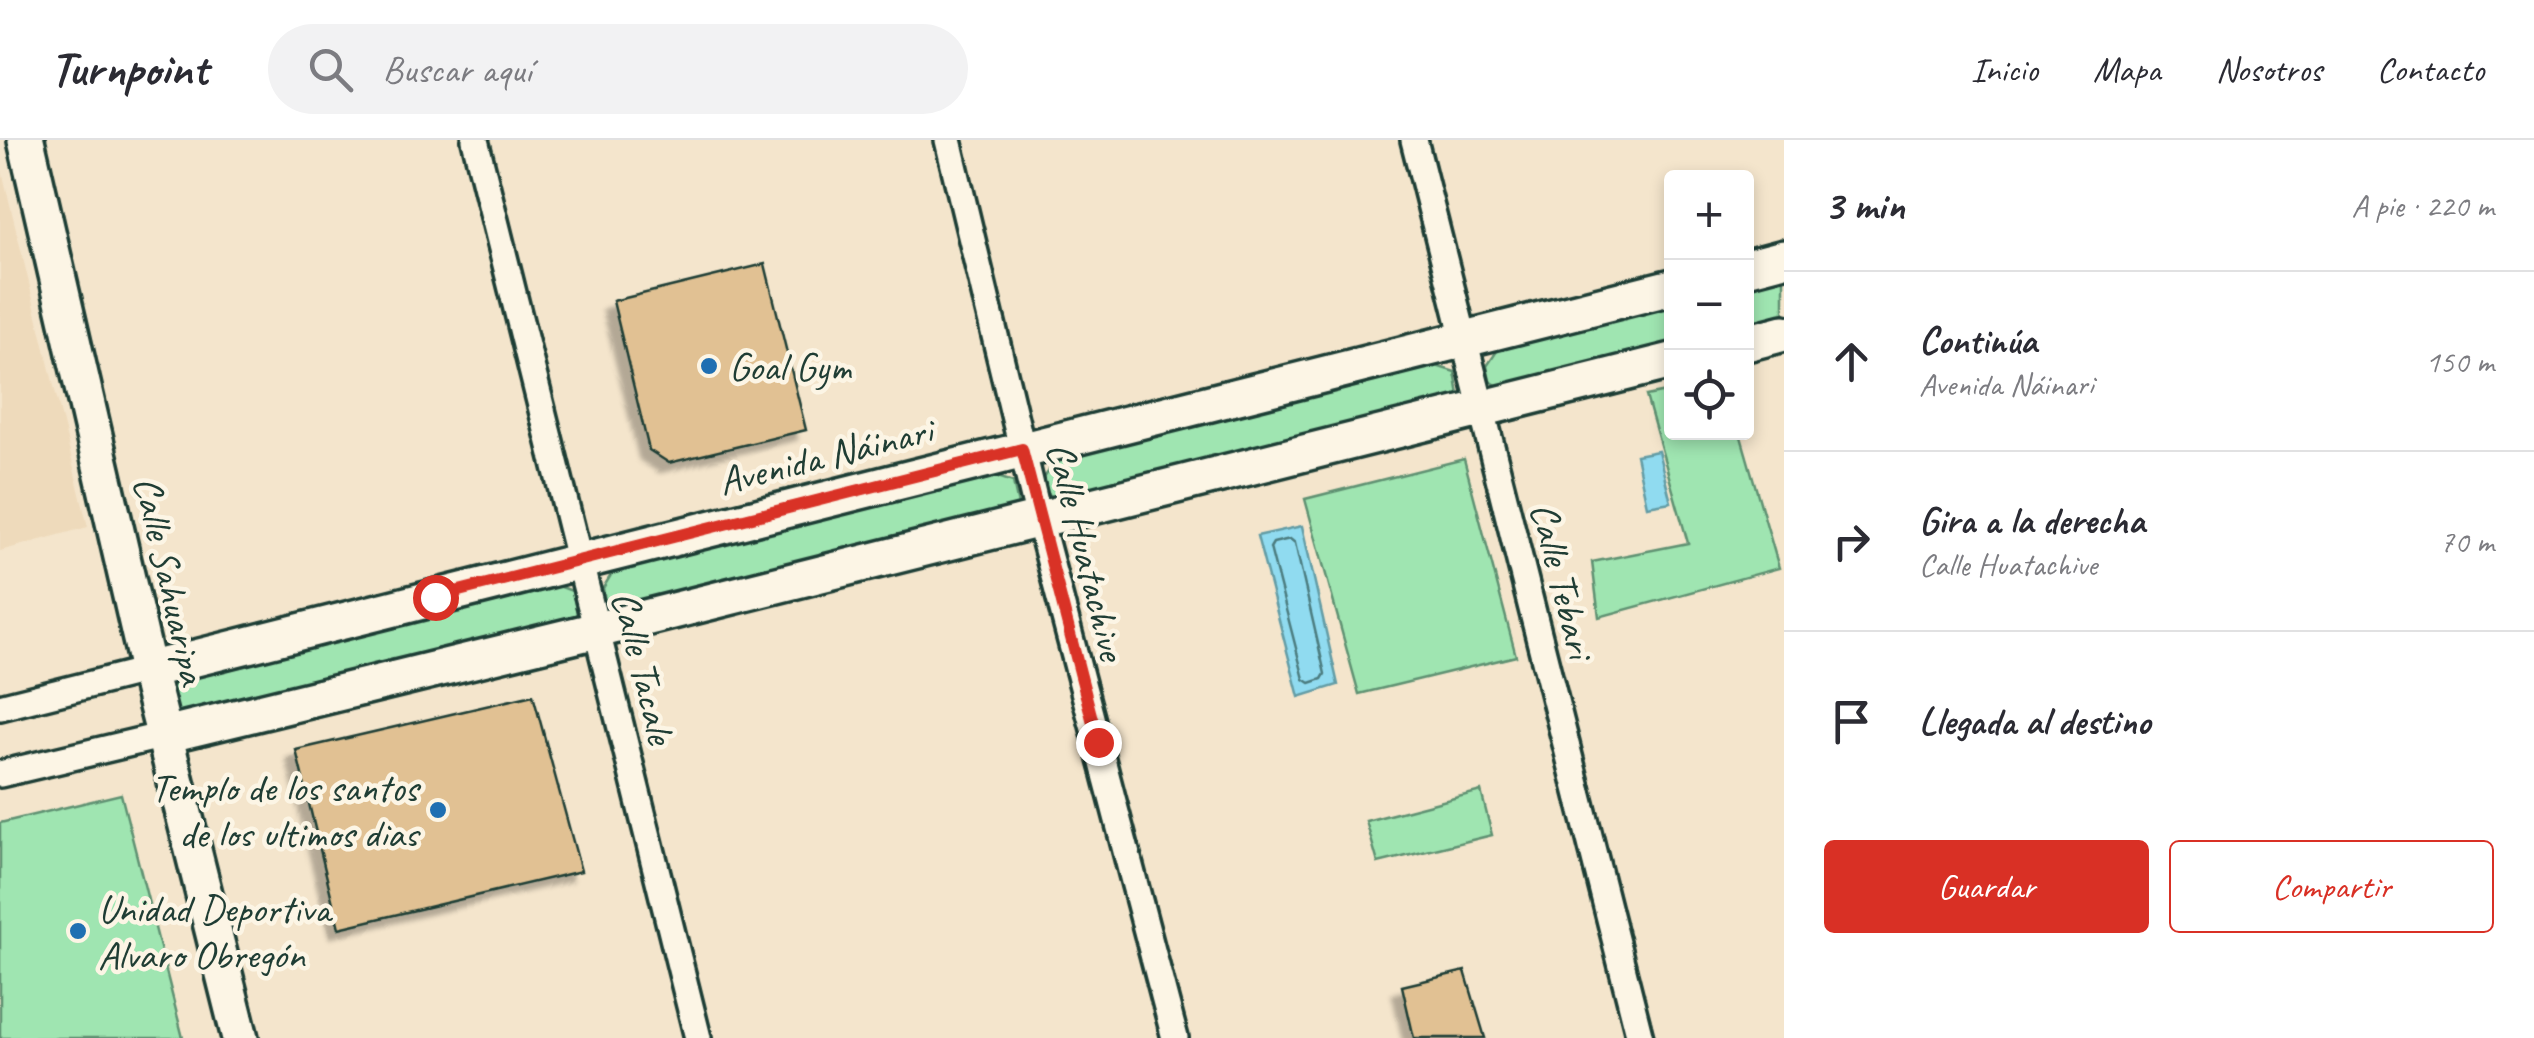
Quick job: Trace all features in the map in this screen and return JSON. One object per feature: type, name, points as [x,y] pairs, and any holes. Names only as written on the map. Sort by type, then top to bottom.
[{"type":"main road","name":"Calle Sahuaripa","points":[[26,140],[148,670],[240,1038]]},
{"type":"main road","points":[[1754,266],[1784,258]]},
{"type":"main road","name":"Avenida Náinari","points":[[148,670],[1664,289]]},
{"type":"main road","points":[[1754,340],[1784,333]]},
{"type":"main road","points":[[164,734],[1664,363]]},
{"type":"street","name":"Calle Tacale","points":[[475,140],[698,1038]]},
{"type":"street","name":"Calle Huatachive","points":[[948,140],[1039,519],[1175,1038]]},
{"type":"street","name":"Calle Tebari","points":[[1414,140],[1640,1038]]},
{"type":"street","name":"Avenida Náinari","points":[[0,707],[148,670]]},
{"type":"street","points":[[0,774],[164,734]]},
{"type":"shaded area","points":[[0,163],[88,527],[0,551]]},
{"type":"green space","points":[[1784,271],[1784,321],[1754,329],[1754,278]]},
{"type":"green space","points":[[1664,301],[1664,351],[1500,387],[1490,381],[1487,366],[1499,348]]},
{"type":"green space","points":[[1430,364],[1455,372],[1459,395],[1450,406],[1057,500],[1047,493],[1044,478],[1056,460],[1075,452]]},
{"type":"green space","points":[[1664,392],[1664,440],[1742,440],[1779,568],[1599,617],[1592,562],[1688,543],[1646,396]]},
{"type":"green space","points":[[1464,459],[1516,656],[1359,694],[1305,499]]},
{"type":"green space","points":[[989,474],[1013,482],[1018,505],[1008,516],[616,610],[605,603],[603,588],[614,570]]},
{"type":"green space","points":[[548,582],[572,591],[577,613],[568,625],[175,718],[162,696],[174,678]]},
{"type":"green space","points":[[1481,791],[1492,835],[1378,863],[1366,821]]},
{"type":"green space","name":"Unidad Deportiva Alvaro Obregón","points":[[121,794],[183,1038],[0,1038],[0,823]]},
{"type":"water","points":[[1658,451],[1671,502],[1647,506],[1636,455]]},
{"type":"water","points":[[1302,526],[1338,685],[1299,697],[1257,536]]},
{"type":"building","name":"Goal Gym","points":[[765,264],[806,430],[669,463],[649,450],[613,301]]},
{"type":"building","name":"Templo de los santos de los ultimos dias","points":[[533,695],[581,871],[339,928],[296,750]]},
{"type":"building","points":[[1465,971],[1485,1038],[1414,1038],[1402,986]]},
{"type":"place","name":"Goal Gym","points":[[709,366]]},
{"type":"place","name":"Templo de los santos de los ultimos dias","points":[[438,810]]},
{"type":"place","name":"Unidad Deportiva Alvaro Obregón","points":[[78,931]]},
{"type":"route","points":[[435,597],[1022,449],[1098,742]]}]
